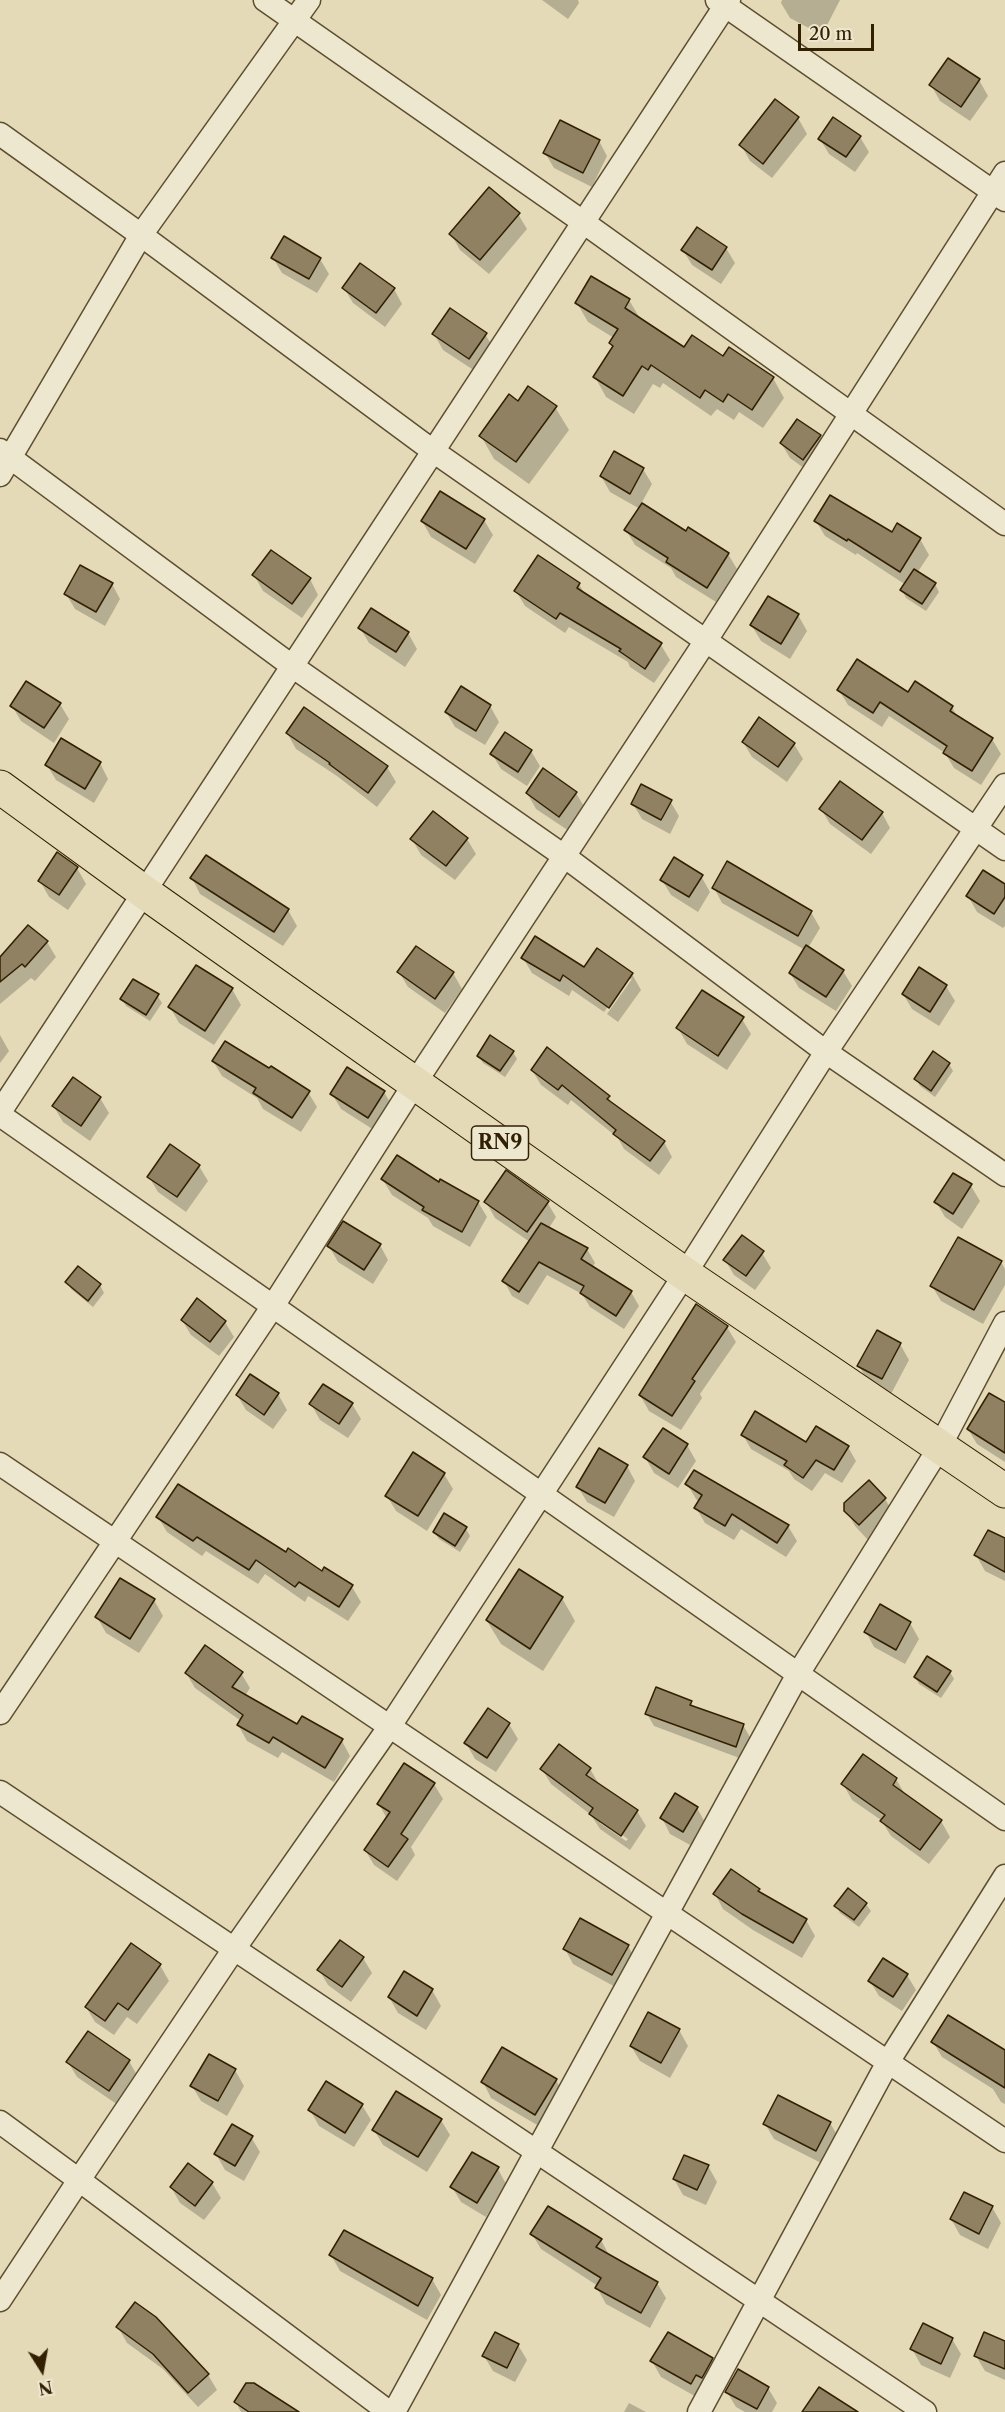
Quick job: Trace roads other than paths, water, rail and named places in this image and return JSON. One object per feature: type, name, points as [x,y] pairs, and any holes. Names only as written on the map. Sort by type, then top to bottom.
[{"type":"main road","name":"RN9","points":[[0,787],[144,892],[685,1274],[1005,1491]]},
{"type":"street","points":[[265,0],[583,222],[1005,524]]},
{"type":"street","points":[[309,0],[141,234],[3,461],[564,856],[826,1052],[1005,1175]]},
{"type":"street","points":[[0,1713],[273,1306],[415,1083],[1001,188],[724,2],[583,222],[0,1113],[273,1306],[1005,1819]]},
{"type":"street","points":[[0,134],[141,234],[433,451],[1005,849]]},
{"type":"street","points":[[0,2300],[234,1949],[390,1726],[685,1274],[826,1052],[1005,785]]},
{"type":"street","points":[[394,2412],[798,1674],[939,1448],[1005,1323]]},
{"type":"street","points":[[0,1464],[1005,2141]]},
{"type":"street","points":[[0,1792],[925,2412]]},
{"type":"street","points":[[699,2412],[888,2062],[1005,1876]]},
{"type":"street","points":[[0,2122],[389,2412]]}]
